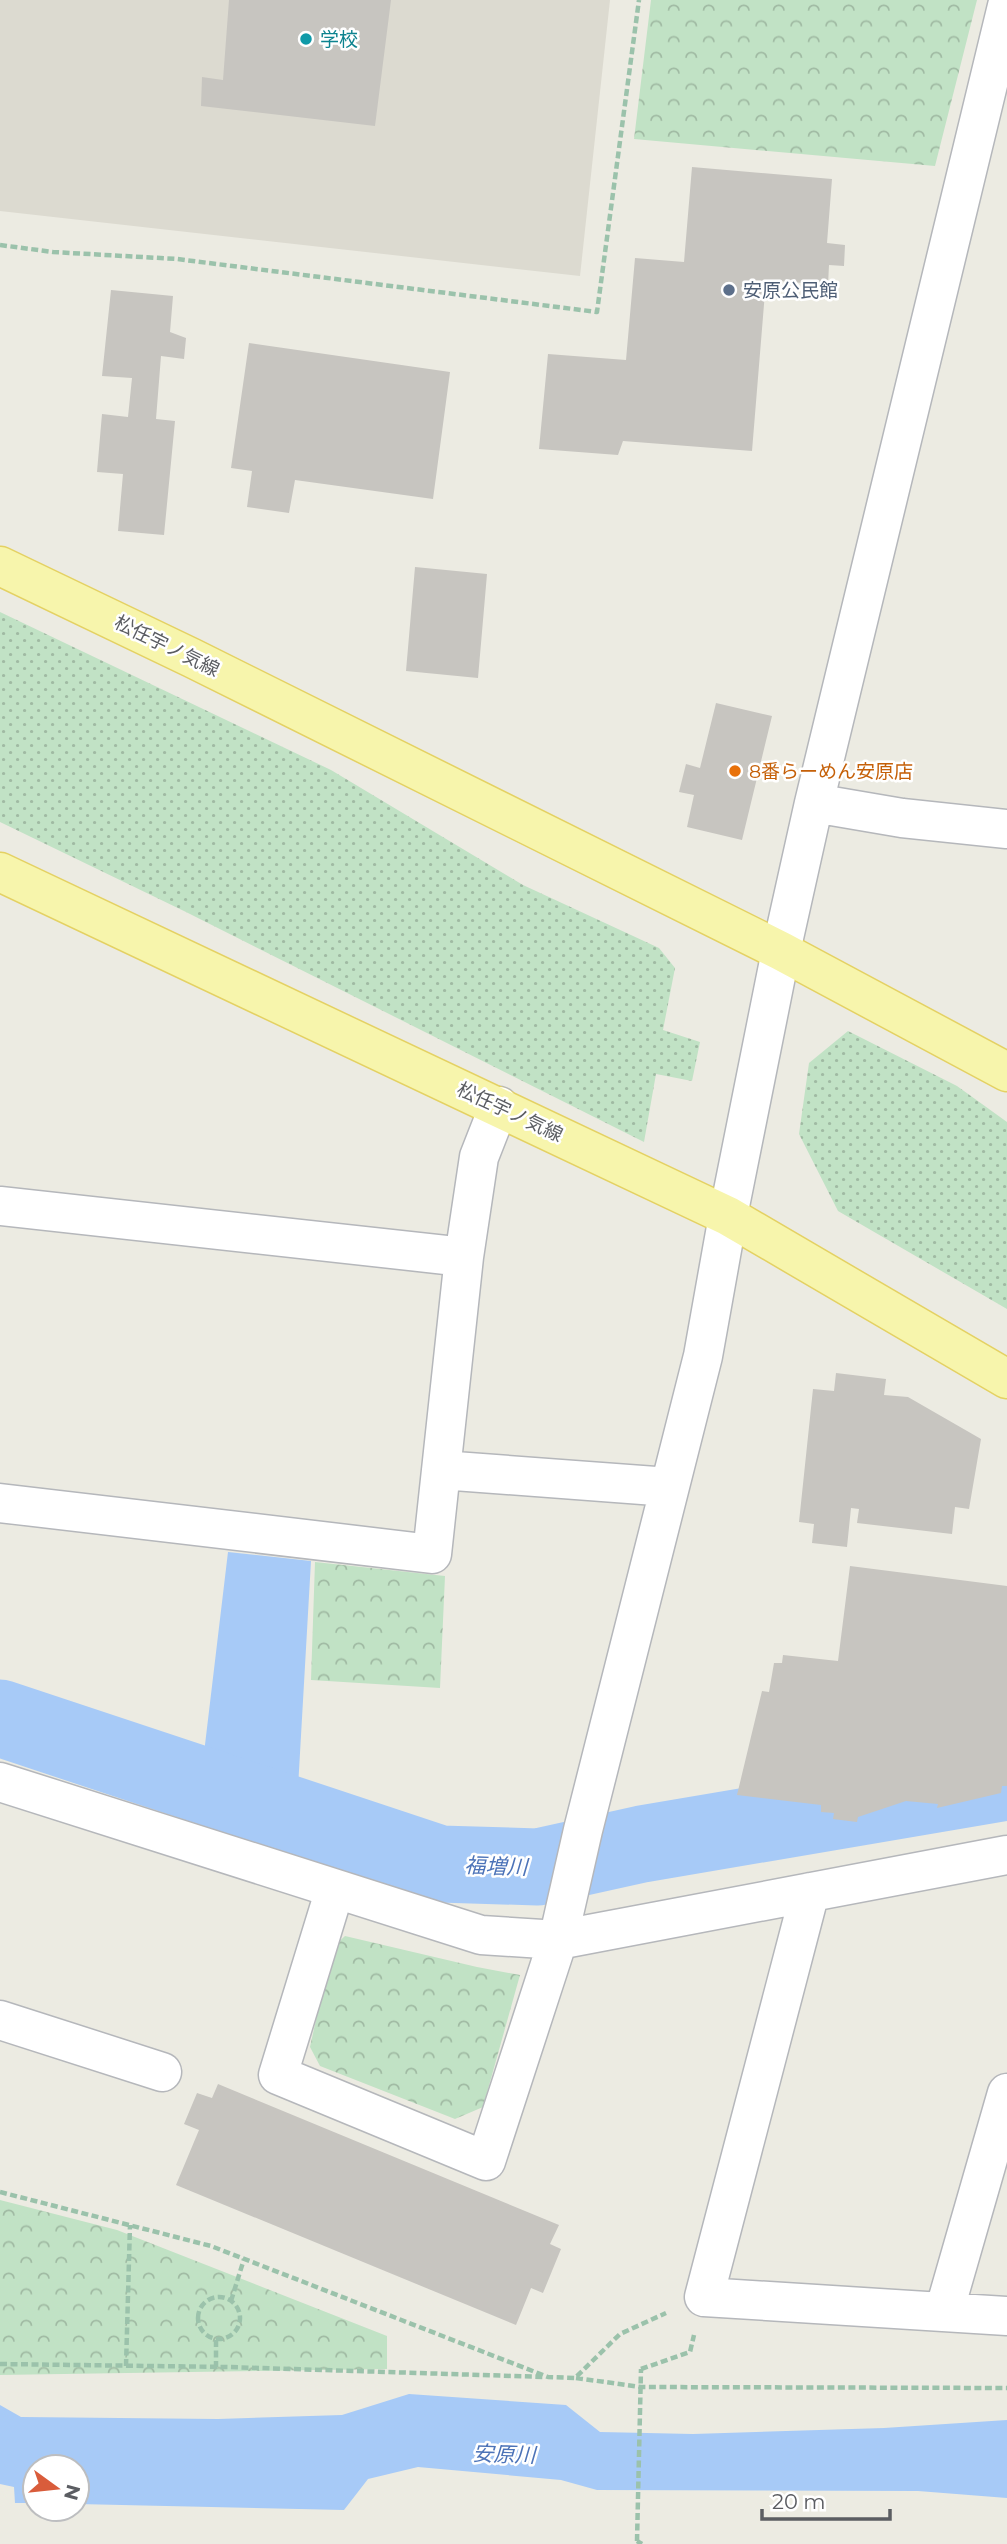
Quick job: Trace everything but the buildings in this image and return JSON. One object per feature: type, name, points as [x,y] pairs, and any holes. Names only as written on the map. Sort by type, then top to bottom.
[{"type":"main road","name":"松任宇ノ気線","points":[[0,566],[192,658],[781,951],[1007,1072]]},
{"type":"main road","name":"松任宇ノ気線","points":[[0,872],[728,1216],[1007,1379]]},
{"type":"street","points":[[335,1889],[278,2075],[486,2161],[562,1922],[703,1356],[781,951],[814,803],[1007,6]]},
{"type":"street","points":[[814,803],[902,818],[1007,829]]},
{"type":"street","points":[[0,1503],[432,1554],[464,1257],[478,1157],[499,1106]]},
{"type":"street","points":[[0,1206],[464,1257]]},
{"type":"street","points":[[440,1470],[669,1487]]},
{"type":"street","points":[[0,1782],[481,1935],[562,1922],[810,1892],[1007,1855]]},
{"type":"street","points":[[810,1892],[704,2297],[1007,2316]]},
{"type":"street","points":[[0,2020],[162,2072]]},
{"type":"street","points":[[944,2312],[1007,2092]]},
{"type":"path","points":[[0,245],[53,252],[177,259],[597,312],[639,0]]},
{"type":"path","points":[[0,2192],[211,2246],[548,2377]]},
{"type":"path","points":[[126,2366],[130,2225]]},
{"type":"path","points":[[231,2301],[244,2259]]},
{"type":"path","points":[[640,2542],[641,2369],[690,2352],[704,2297]]},
{"type":"path","points":[[575,2378],[620,2334],[704,2297]]},
{"type":"path","points":[[212,2298],[225,2298],[240,2312],[239,2327],[230,2337],[216,2340],[204,2333],[198,2320],[201,2307],[212,2298]]},
{"type":"path","points":[[216,2340],[216,2367]]},
{"type":"path","points":[[0,2364],[216,2367],[548,2377],[641,2387],[1007,2388]]},
{"type":"shaded area","points":[[0,0],[610,0],[580,276],[0,211]]},
{"type":"green space","points":[[651,0],[977,0],[935,166],[634,139]]},
{"type":"green space","points":[[0,612],[331,770],[523,885],[659,948],[675,968],[663,1030],[700,1042],[692,1081],[656,1074],[644,1142],[186,912],[0,822]]},
{"type":"green space","points":[[848,1031],[957,1086],[1007,1122],[1007,1309],[838,1211],[799,1134],[809,1063]]},
{"type":"green space","points":[[315,1562],[445,1576],[440,1688],[311,1680]]},
{"type":"green space","points":[[345,1936],[520,1975],[483,2107],[455,2119],[320,2066],[310,2047],[332,1948]]},
{"type":"green space","points":[[0,2200],[117,2230],[387,2336],[387,2369],[0,2375]]},
{"type":"water","points":[[228,1552],[311,1561],[298,1788],[204,1753]]},
{"type":"water","name":"安原川","points":[[409,2394],[566,2405],[600,2432],[693,2434],[884,2428],[1007,2420],[1007,2498],[918,2491],[597,2490],[561,2480],[418,2467],[368,2479],[344,2510],[91,2504],[91,2453],[21,2453],[21,2503],[15,2503],[14,2487],[0,2484],[0,2405],[21,2417],[218,2419],[342,2415]]},
{"type":"waterway","name":"福増川","points":[[0,1718],[440,1864],[538,1867],[642,1844],[1007,1782]]},
{"type":"place","name":"学校","points":[[306,39]]},
{"type":"place","name":"安原公民館","points":[[729,290]]},
{"type":"place","name":"8番らーめん安原店","points":[[735,771]]}]
